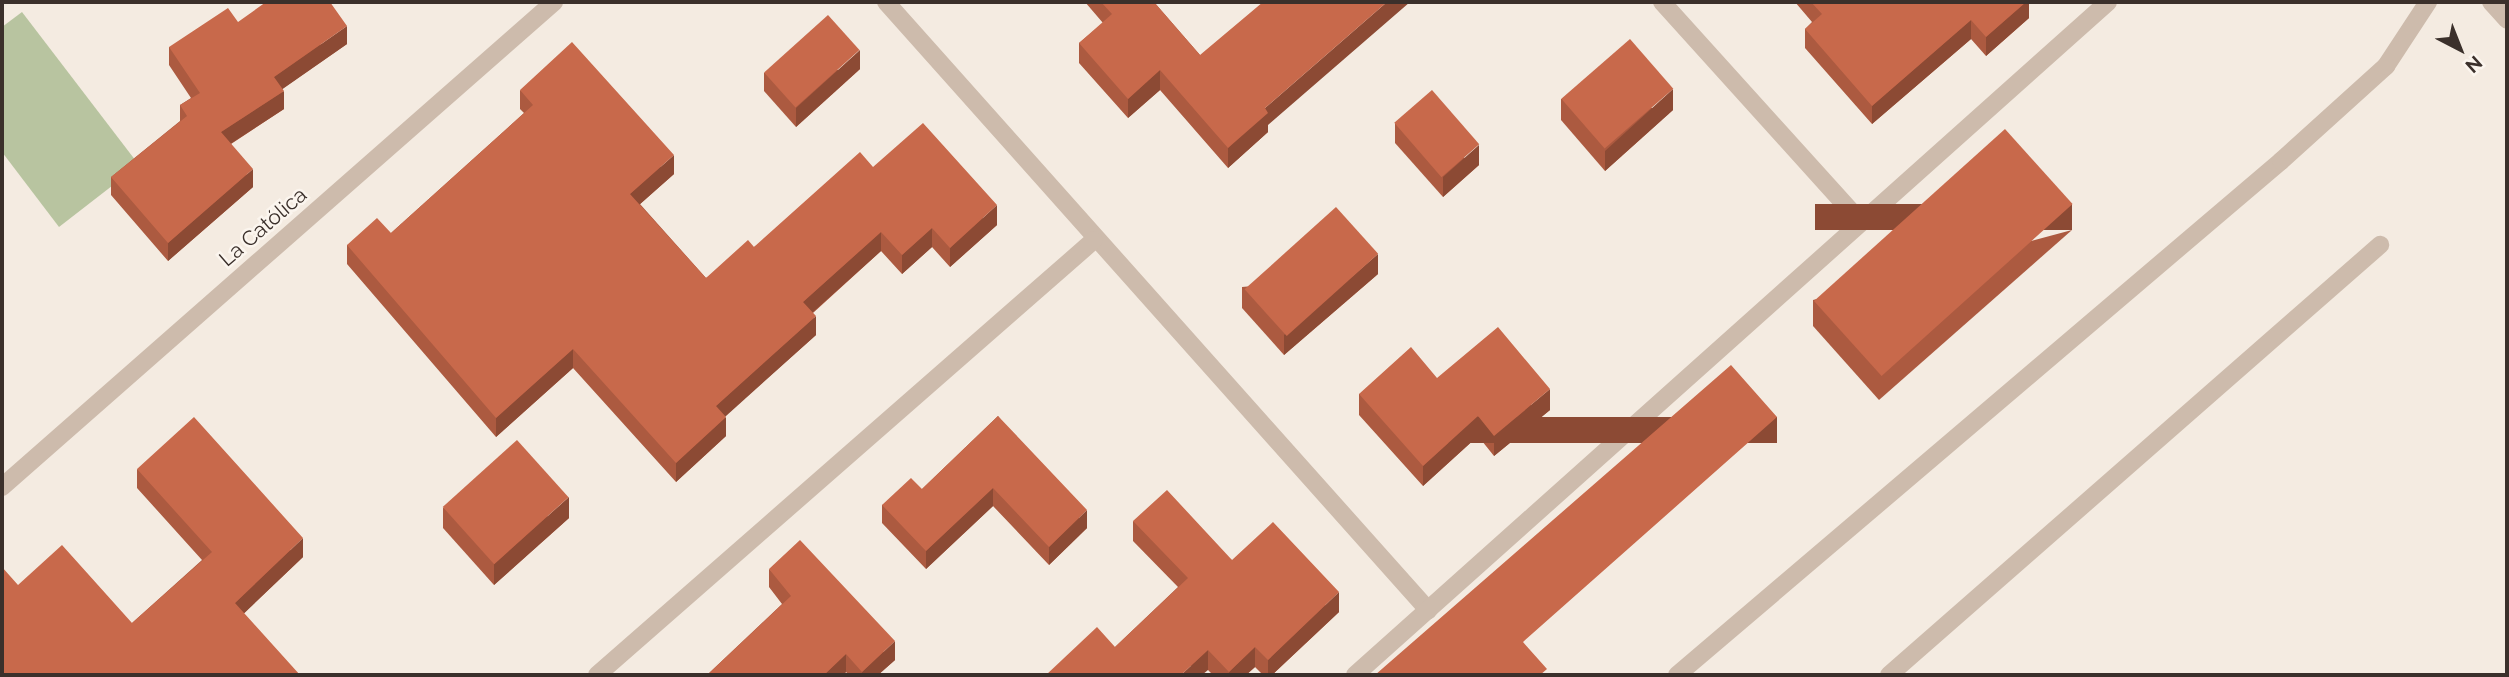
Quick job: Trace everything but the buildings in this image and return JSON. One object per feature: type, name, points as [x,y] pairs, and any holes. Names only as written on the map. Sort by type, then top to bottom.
[{"type":"street","name":"La Católica","points":[[2,487],[554,2]]},
{"type":"street","points":[[886,2],[1094,240],[1428,610]]},
{"type":"street","points":[[1662,2],[1861,222]]},
{"type":"street","points":[[1354,675],[2108,2]]},
{"type":"street","points":[[1677,675],[2281,162],[2386,66],[2428,2]]},
{"type":"street","points":[[2491,2],[2507,20]]},
{"type":"street","points":[[597,675],[1094,240]]},
{"type":"street","points":[[1889,675],[2380,246]]},
{"type":"green space","points":[[22,12],[139,165],[59,227],[2,152],[2,27]]}]
